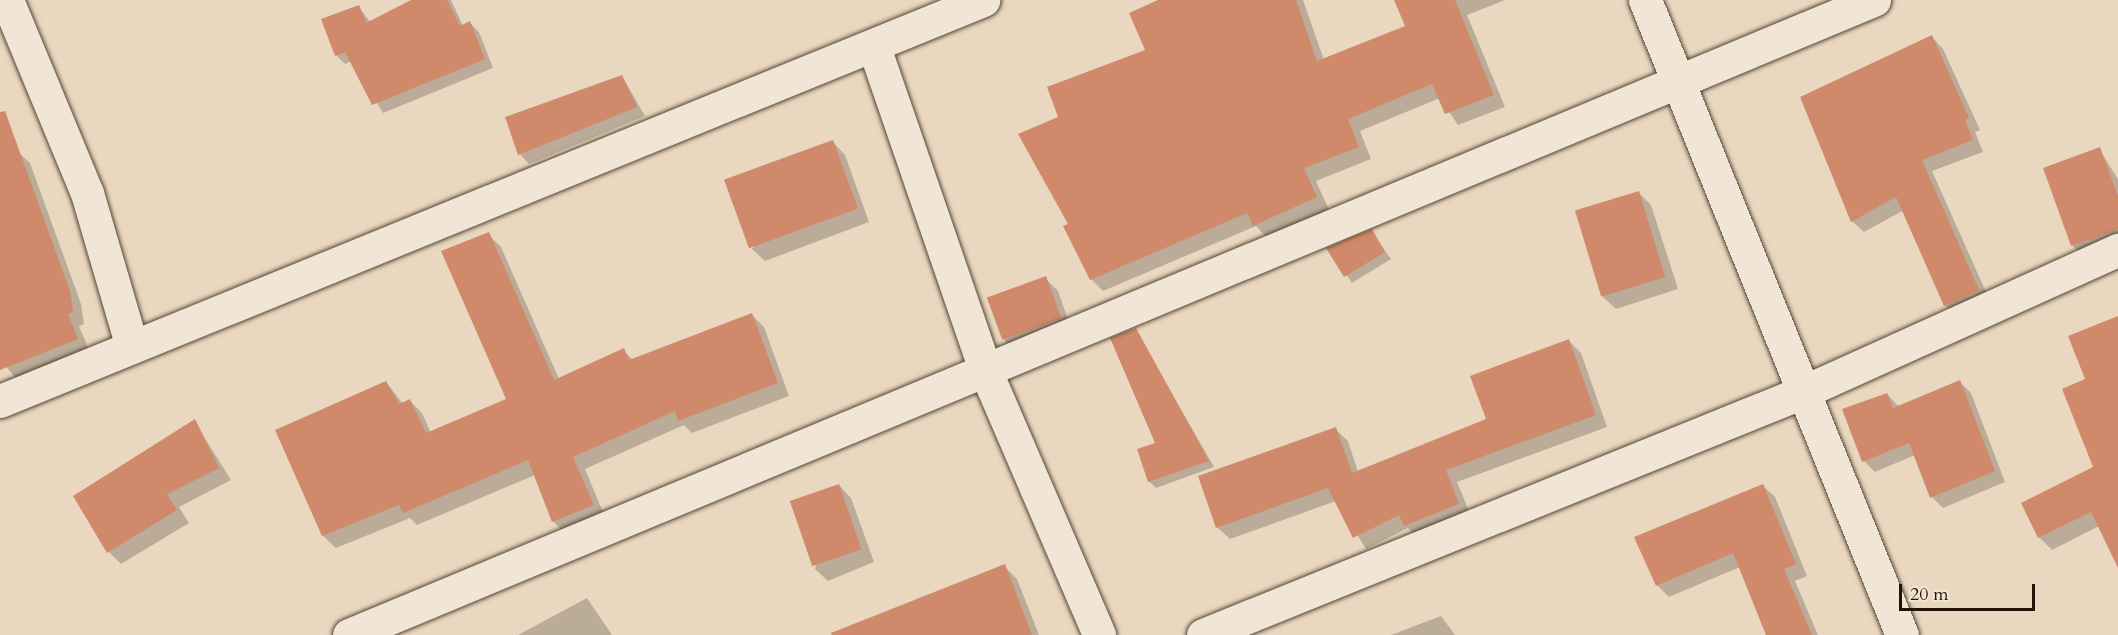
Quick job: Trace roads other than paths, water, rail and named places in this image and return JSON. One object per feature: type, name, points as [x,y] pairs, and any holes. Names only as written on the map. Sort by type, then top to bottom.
[{"type":"street","points":[[0,401],[983,0]]},
{"type":"street","points":[[1645,0],[1680,81],[1902,635]]},
{"type":"street","points":[[349,635],[986,372],[1306,233],[1874,0]]},
{"type":"street","points":[[8,16],[87,193],[132,347]]},
{"type":"street","points":[[874,46],[986,372],[1099,635]]},
{"type":"street","points":[[1203,635],[1803,392],[2118,250]]}]
